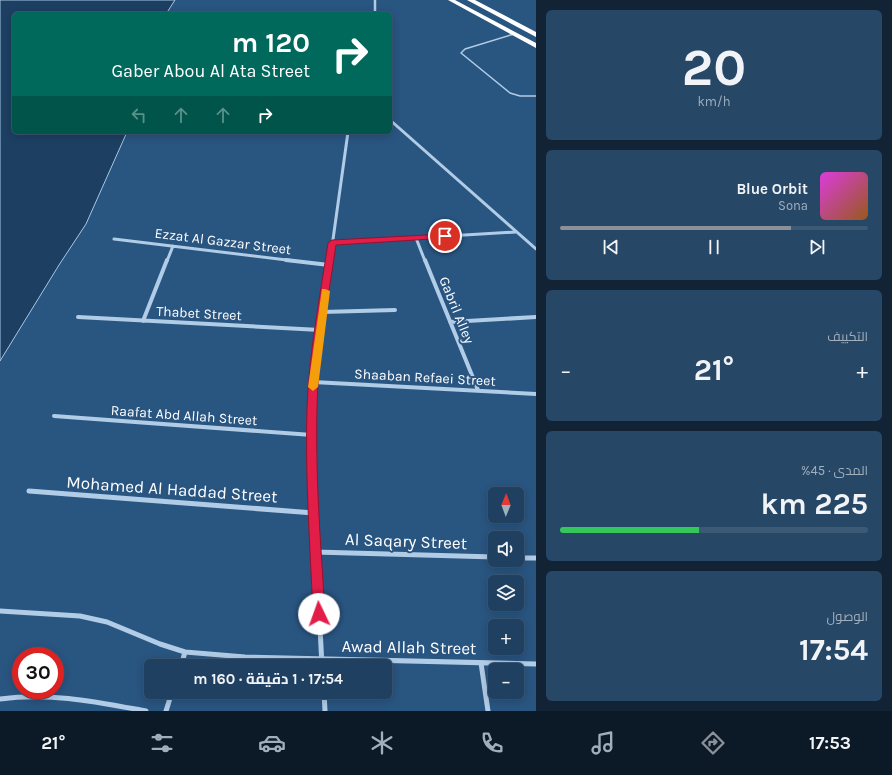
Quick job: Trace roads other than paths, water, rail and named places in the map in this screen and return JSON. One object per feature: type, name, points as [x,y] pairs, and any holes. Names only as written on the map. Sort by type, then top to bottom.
[{"type":"highway","points":[[451,0],[536,46]]},
{"type":"highway","points":[[470,0],[536,35]]},
{"type":"street","points":[[375,12],[376,0]]},
{"type":"street","points":[[392,122],[536,249]]},
{"type":"street","points":[[322,659],[315,552],[312,435],[313,382],[348,134]]},
{"type":"street","points":[[332,243],[516,232]]},
{"type":"street","name":"Gabril Alley","points":[[416,238],[478,390]]},
{"type":"street","name":"Ezzat Al Gazzar Street","points":[[114,239],[329,266]]},
{"type":"street","points":[[143,321],[173,246]]},
{"type":"street","points":[[322,312],[395,310]]},
{"type":"street","name":"Thabet Street","points":[[78,317],[320,330]]},
{"type":"street","points":[[450,322],[535,318]]},
{"type":"street","name":"Shaaban Refaei Street","points":[[313,382],[536,394]]},
{"type":"street","name":"Raafat Abd Allah Street","points":[[54,416],[312,435]]},
{"type":"street","name":"Mohamed Al Haddad Street","points":[[29,491],[314,514]]},
{"type":"street","name":"Al Saqary Street","points":[[315,552],[488,557]]},
{"type":"street","points":[[524,558],[536,558]]},
{"type":"street","name":"Awad Allah Street","points":[[0,610],[80,616],[107,622],[160,644],[185,652],[245,657],[322,659]]},
{"type":"street","points":[[182,659],[185,652]]},
{"type":"street","name":"Awad Allah Street","points":[[392,661],[536,664]]},
{"type":"street","points":[[481,663],[488,711]]},
{"type":"street","points":[[0,699],[33,696],[58,697],[146,711]]},
{"type":"street","points":[[166,711],[170,699]]},
{"type":"street","points":[[324,699],[325,711]]},
{"type":"lane","points":[[514,34],[465,49],[461,53],[510,93],[520,96],[536,96]]},
{"type":"water","points":[[0,0],[175,0],[167,12],[12,12],[12,134],[126,134],[86,224],[0,361]]}]
